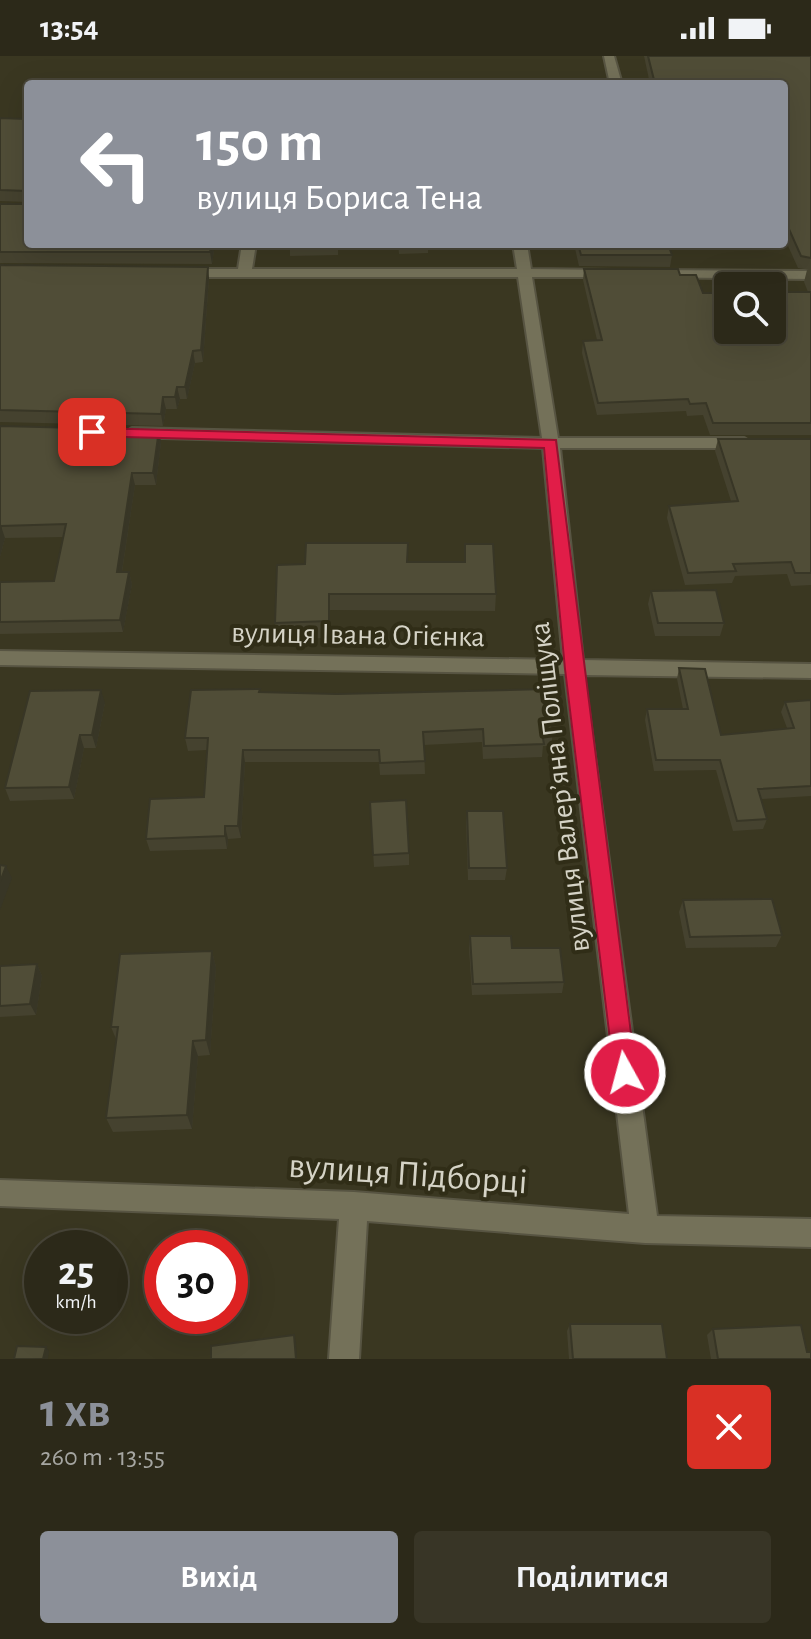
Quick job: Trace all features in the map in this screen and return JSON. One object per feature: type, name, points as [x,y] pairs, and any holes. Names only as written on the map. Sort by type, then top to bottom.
[{"type":"street","points":[[609,56],[615,80]]},
{"type":"street","points":[[244,273],[248,248]]},
{"type":"street","name":"вулиця Валерʼяна Поліщука","points":[[521,248],[551,443],[574,669],[645,1229]]},
{"type":"street","points":[[168,272],[621,274]]},
{"type":"street","points":[[637,274],[811,275]]},
{"type":"street","points":[[110,433],[551,443],[765,443]]},
{"type":"street","name":"вулиця Івана Огієнка","points":[[0,658],[811,671]]},
{"type":"street","name":"вулиця Підборці","points":[[0,1193],[354,1206],[645,1229],[811,1233]]},
{"type":"street","points":[[344,1359],[354,1206]]},
{"type":"building","points":[[648,56],[811,56],[811,258],[801,256],[788,227],[788,80],[654,80]]},
{"type":"building","points":[[0,118],[24,119],[24,191],[0,190]]},
{"type":"building","points":[[0,204],[24,204],[24,248],[211,248],[210,252],[0,252]]},
{"type":"building","points":[[579,248],[669,248],[672,255],[581,255]]},
{"type":"building","points":[[0,265],[208,267],[201,350],[193,351],[185,387],[177,387],[175,397],[163,397],[161,414],[0,410]]},
{"type":"building","points":[[584,269],[678,269],[680,275],[696,275],[703,293],[714,293],[714,344],[786,344],[786,292],[811,292],[811,423],[713,423],[706,403],[690,404],[688,399],[598,403],[583,341],[602,340]]},
{"type":"building","points":[[0,426],[159,430],[153,473],[132,473],[117,572],[129,572],[120,620],[0,622],[0,582],[54,581],[66,524],[1,526],[0,530]]},
{"type":"building","points":[[718,439],[811,439],[811,573],[795,573],[791,562],[733,564],[736,571],[688,573],[669,506],[738,501]]},
{"type":"building","points":[[306,543],[408,543],[407,562],[465,562],[465,544],[493,544],[496,594],[329,594],[329,621],[275,623],[277,565],[305,564]]},
{"type":"building","points":[[716,590],[724,623],[658,623],[651,591]]},
{"type":"building","points":[[679,668],[705,669],[721,735],[794,728],[785,702],[811,700],[811,786],[758,789],[767,819],[737,821],[720,760],[656,760],[647,709],[688,709]]},
{"type":"building","points":[[260,689],[259,692],[337,694],[547,689],[553,733],[542,733],[544,744],[484,746],[483,729],[423,732],[425,761],[380,763],[379,750],[243,750],[238,826],[225,826],[225,836],[146,839],[150,799],[204,797],[208,738],[185,738],[191,690]]},
{"type":"building","points":[[101,690],[92,735],[80,735],[69,787],[5,788],[30,691]]},
{"type":"building","points":[[406,800],[409,853],[373,855],[370,802]]},
{"type":"building","points":[[467,811],[503,811],[507,868],[469,868]]},
{"type":"building","points":[[0,865],[6,866],[0,882]]},
{"type":"building","points":[[772,899],[782,935],[690,937],[683,900]]},
{"type":"building","points":[[470,936],[511,936],[512,948],[560,948],[564,982],[473,984]]},
{"type":"building","points":[[212,951],[206,1040],[193,1041],[187,1115],[106,1118],[118,1027],[111,1027],[120,954]]},
{"type":"building","points":[[37,964],[30,1004],[0,1006],[0,966]]},
{"type":"building","points":[[570,1324],[662,1324],[667,1359],[573,1359]]},
{"type":"building","points":[[801,1325],[811,1359],[718,1359],[713,1329]]},
{"type":"building","points":[[294,1335],[296,1359],[211,1359],[211,1346]]},
{"type":"building","points":[[17,1346],[46,1347],[43,1359],[14,1359]]},
{"type":"route","points":[[92,432],[551,443],[574,669],[625,1073]]}]
